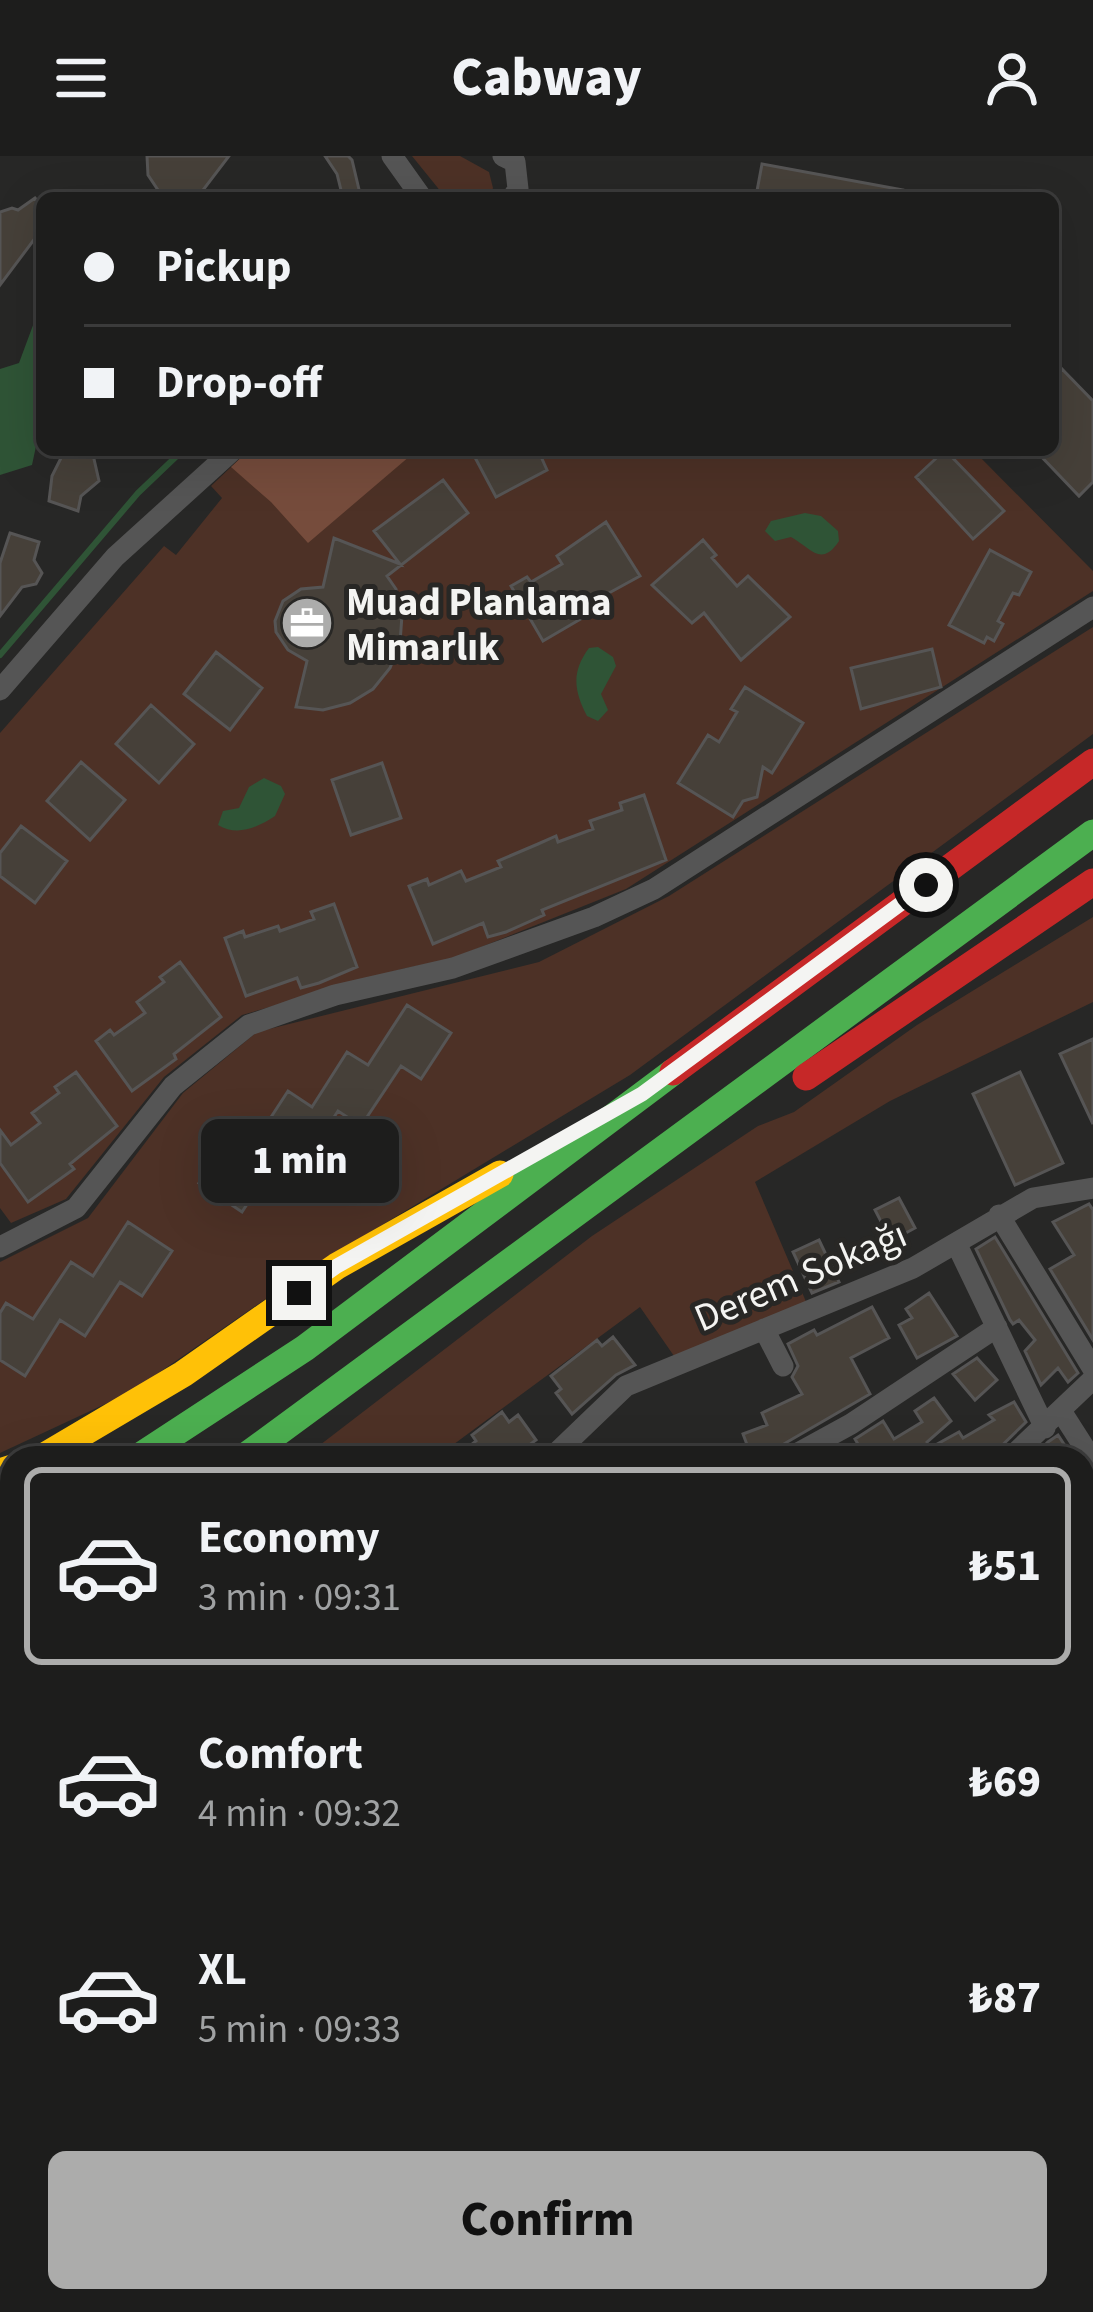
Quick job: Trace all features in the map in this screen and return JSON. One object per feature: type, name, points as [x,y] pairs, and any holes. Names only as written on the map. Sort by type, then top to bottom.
[{"type":"main road","points":[[166,1446],[405,1275],[1093,762]]},
{"type":"main road","points":[[262,1446],[1093,833]]},
{"type":"main road","points":[[582,1207],[741,1120],[1093,882]]},
{"type":"main road","points":[[1013,937],[1093,892]]},
{"type":"main road","points":[[61,1446],[183,1374],[337,1266],[642,1094]]},
{"type":"main road","points":[[156,1446],[218,1407]]},
{"type":"street","points":[[392,156],[418,192]]},
{"type":"street","points":[[503,156],[515,162],[515,192]]},
{"type":"street","points":[[0,690],[115,557],[226,456]]},
{"type":"street","points":[[0,1247],[76,1208],[173,1086],[249,1025],[335,995],[453,968],[654,889],[1093,607]]},
{"type":"street","name":"Derem Sokağı","points":[[563,1446],[626,1386],[914,1268],[1033,1198],[1093,1187]]},
{"type":"street","points":[[999,1215],[1093,1369]]},
{"type":"street","points":[[957,1245],[997,1327],[1053,1420],[1078,1446]]},
{"type":"street","points":[[811,1446],[997,1327]]},
{"type":"street","points":[[764,1329],[783,1366]]},
{"type":"street","points":[[1024,1446],[1093,1379]]},
{"type":"shaded area","points":[[412,156],[460,156],[489,172],[493,188],[491,192],[441,192]]},
{"type":"shaded area","points":[[36,317],[32,465],[0,475],[0,369],[19,363]]},
{"type":"shaded area","points":[[243,456],[979,456],[1093,571],[1093,591],[626,889],[451,959],[242,1015],[164,1077],[66,1199],[11,1223],[0,1208],[0,733],[164,546],[176,555],[222,498],[211,486]]},
{"type":"shaded area","points":[[243,456],[410,456],[308,543],[231,467]]},
{"type":"shaded area","points":[[805,513],[821,516],[838,531],[839,541],[827,553],[816,553],[791,537],[775,541],[765,531],[771,521]]},
{"type":"shaded area","points":[[1093,627],[1093,734],[630,1075],[306,1271],[131,1392],[15,1446],[0,1446],[0,1262],[88,1218],[183,1093],[257,1032],[539,962],[669,896]]},
{"type":"shaded area","points":[[598,647],[613,657],[616,666],[601,694],[608,710],[598,721],[587,716],[576,682],[583,657],[589,648]]},
{"type":"shaded area","points":[[264,778],[281,786],[285,794],[275,816],[240,830],[218,825],[223,811],[239,808],[249,787]]},
{"type":"shaded area","points":[[1093,917],[1093,1002],[890,1101],[755,1182],[807,1304],[674,1356],[640,1307],[451,1446],[319,1446],[592,1236],[758,1126],[794,1112],[917,1025]]},
{"type":"building","points":[[147,156],[229,156],[202,192],[159,192],[148,175]]},
{"type":"building","points":[[325,156],[352,160],[360,192],[342,192]]},
{"type":"building","points":[[762,164],[903,192],[758,192]]},
{"type":"building","points":[[36,199],[36,237],[0,285],[0,212],[18,210]]},
{"type":"building","points":[[1062,369],[1093,401],[1093,482],[1079,496],[1041,456],[1059,456]]},
{"type":"building","points":[[62,456],[96,456],[99,481],[81,496],[78,511],[49,501],[52,476]]},
{"type":"building","points":[[474,456],[541,456],[547,470],[496,497]]},
{"type":"building","points":[[939,456],[951,456],[1004,511],[973,539],[916,477]]},
{"type":"building","points":[[443,480],[468,513],[387,576],[396,589],[402,615],[400,643],[390,668],[373,689],[350,703],[323,710],[296,707],[307,661],[288,650],[276,632],[283,601],[301,589],[323,587],[334,538],[400,564],[374,531]]},
{"type":"building","points":[[606,522],[640,576],[587,605],[591,613],[543,641],[511,586],[527,577],[531,582],[562,564],[557,556]]},
{"type":"building","points":[[10,533],[39,542],[34,560],[42,573],[36,584],[22,587],[0,616],[0,563]]},
{"type":"building","points":[[703,540],[737,586],[748,576],[790,617],[741,660],[704,613],[692,623],[652,585]]},
{"type":"building","points":[[990,550],[1031,572],[1019,595],[1013,593],[998,621],[1003,624],[994,641],[987,637],[984,643],[949,625]]},
{"type":"building","points":[[932,649],[941,687],[861,709],[851,668]]},
{"type":"building","points":[[216,652],[262,688],[230,730],[184,694]]},
{"type":"building","points":[[745,687],[803,723],[772,773],[763,767],[757,797],[743,801],[733,817],[678,783],[708,735],[719,742]]},
{"type":"building","points":[[151,705],[194,744],[159,783],[116,744]]},
{"type":"building","points":[[81,762],[125,800],[90,840],[47,801]]},
{"type":"building","points":[[382,763],[401,818],[351,835],[332,780]]},
{"type":"building","points":[[644,795],[666,860],[542,910],[544,915],[506,932],[488,937],[483,923],[433,944],[409,886],[427,879],[429,885],[461,871],[466,881],[556,836],[558,842],[593,829],[590,821],[622,810],[620,803]]},
{"type":"building","points":[[21,826],[67,861],[35,903],[0,876],[0,853]]},
{"type":"building","points":[[334,904],[357,967],[301,988],[297,978],[246,996],[225,938],[278,926],[280,931],[314,919],[311,912]]},
{"type":"building","points":[[180,962],[221,1017],[132,1091],[96,1041],[110,1030],[114,1035],[145,1013],[137,1002],[164,982],[160,977]]},
{"type":"building","points":[[407,1005],[451,1033],[421,1079],[401,1066],[361,1126],[338,1111],[302,1166],[281,1152],[242,1212],[199,1183],[228,1137],[249,1151],[288,1091],[312,1107],[347,1052],[368,1065]]},
{"type":"building","points":[[1093,1039],[1093,1124],[1060,1054]]},
{"type":"building","points":[[76,1072],[117,1126],[70,1164],[74,1169],[28,1202],[0,1163],[0,1130],[11,1145],[40,1123],[32,1113],[59,1093],[55,1087]]},
{"type":"building","points":[[1020,1072],[1063,1163],[1015,1185],[973,1094]]},
{"type":"building","points":[[899,1198],[915,1228],[891,1241],[875,1210]]},
{"type":"building","points":[[1089,1204],[1093,1210],[1093,1340],[1050,1269],[1074,1255],[1053,1222]]},
{"type":"building","points":[[128,1222],[172,1251],[142,1296],[120,1282],[85,1336],[60,1320],[25,1376],[0,1360],[0,1313],[6,1303],[33,1319],[71,1262],[93,1276]]},
{"type":"building","points":[[995,1237],[1078,1373],[1068,1382],[1058,1368],[1041,1385],[1025,1351],[1035,1340],[1019,1320],[1013,1324],[1010,1320],[976,1249]]},
{"type":"building","points":[[819,1240],[839,1282],[812,1293],[793,1252]]},
{"type":"building","points":[[929,1293],[957,1336],[917,1358],[899,1325],[912,1318],[906,1309]]},
{"type":"building","points":[[872,1307],[889,1338],[851,1358],[870,1394],[781,1446],[748,1446],[743,1434],[767,1425],[762,1413],[802,1394],[792,1377],[798,1366],[788,1344],[814,1330],[817,1335]]},
{"type":"building","points":[[613,1337],[635,1365],[616,1375],[572,1414],[556,1393],[561,1389],[551,1376],[597,1340],[602,1346]]},
{"type":"building","points":[[977,1358],[997,1380],[975,1400],[953,1374]]},
{"type":"building","points":[[934,1398],[951,1421],[927,1442],[929,1446],[859,1446],[855,1439],[883,1421],[894,1439],[922,1422],[915,1411]]},
{"type":"building","points":[[1014,1402],[1026,1422],[1001,1446],[934,1446],[959,1432],[963,1438],[994,1420],[989,1415]]},
{"type":"building","points":[[502,1412],[509,1422],[518,1415],[536,1440],[528,1446],[470,1446],[476,1441],[472,1435]]},
{"type":"building","points":[[1058,1435],[1065,1446],[1044,1446]]},
{"type":"waterway","points":[[0,655],[138,493],[177,456]]},
{"type":"traffic: fast","points":[[259,1446],[1093,833]]},
{"type":"traffic: fast","points":[[155,1446],[305,1348],[673,1072]]},
{"type":"traffic: slow","points":[[61,1446],[183,1374],[337,1266],[500,1174]]},
{"type":"traffic: jam","points":[[673,1072],[1093,762]]},
{"type":"traffic: jam","points":[[806,1077],[1093,882]]},
{"type":"place","name":"Muad Planlama Mimarlık","points":[[307,623]]},
{"type":"route","points":[[299,1293],[337,1266],[642,1094],[926,885]]}]
